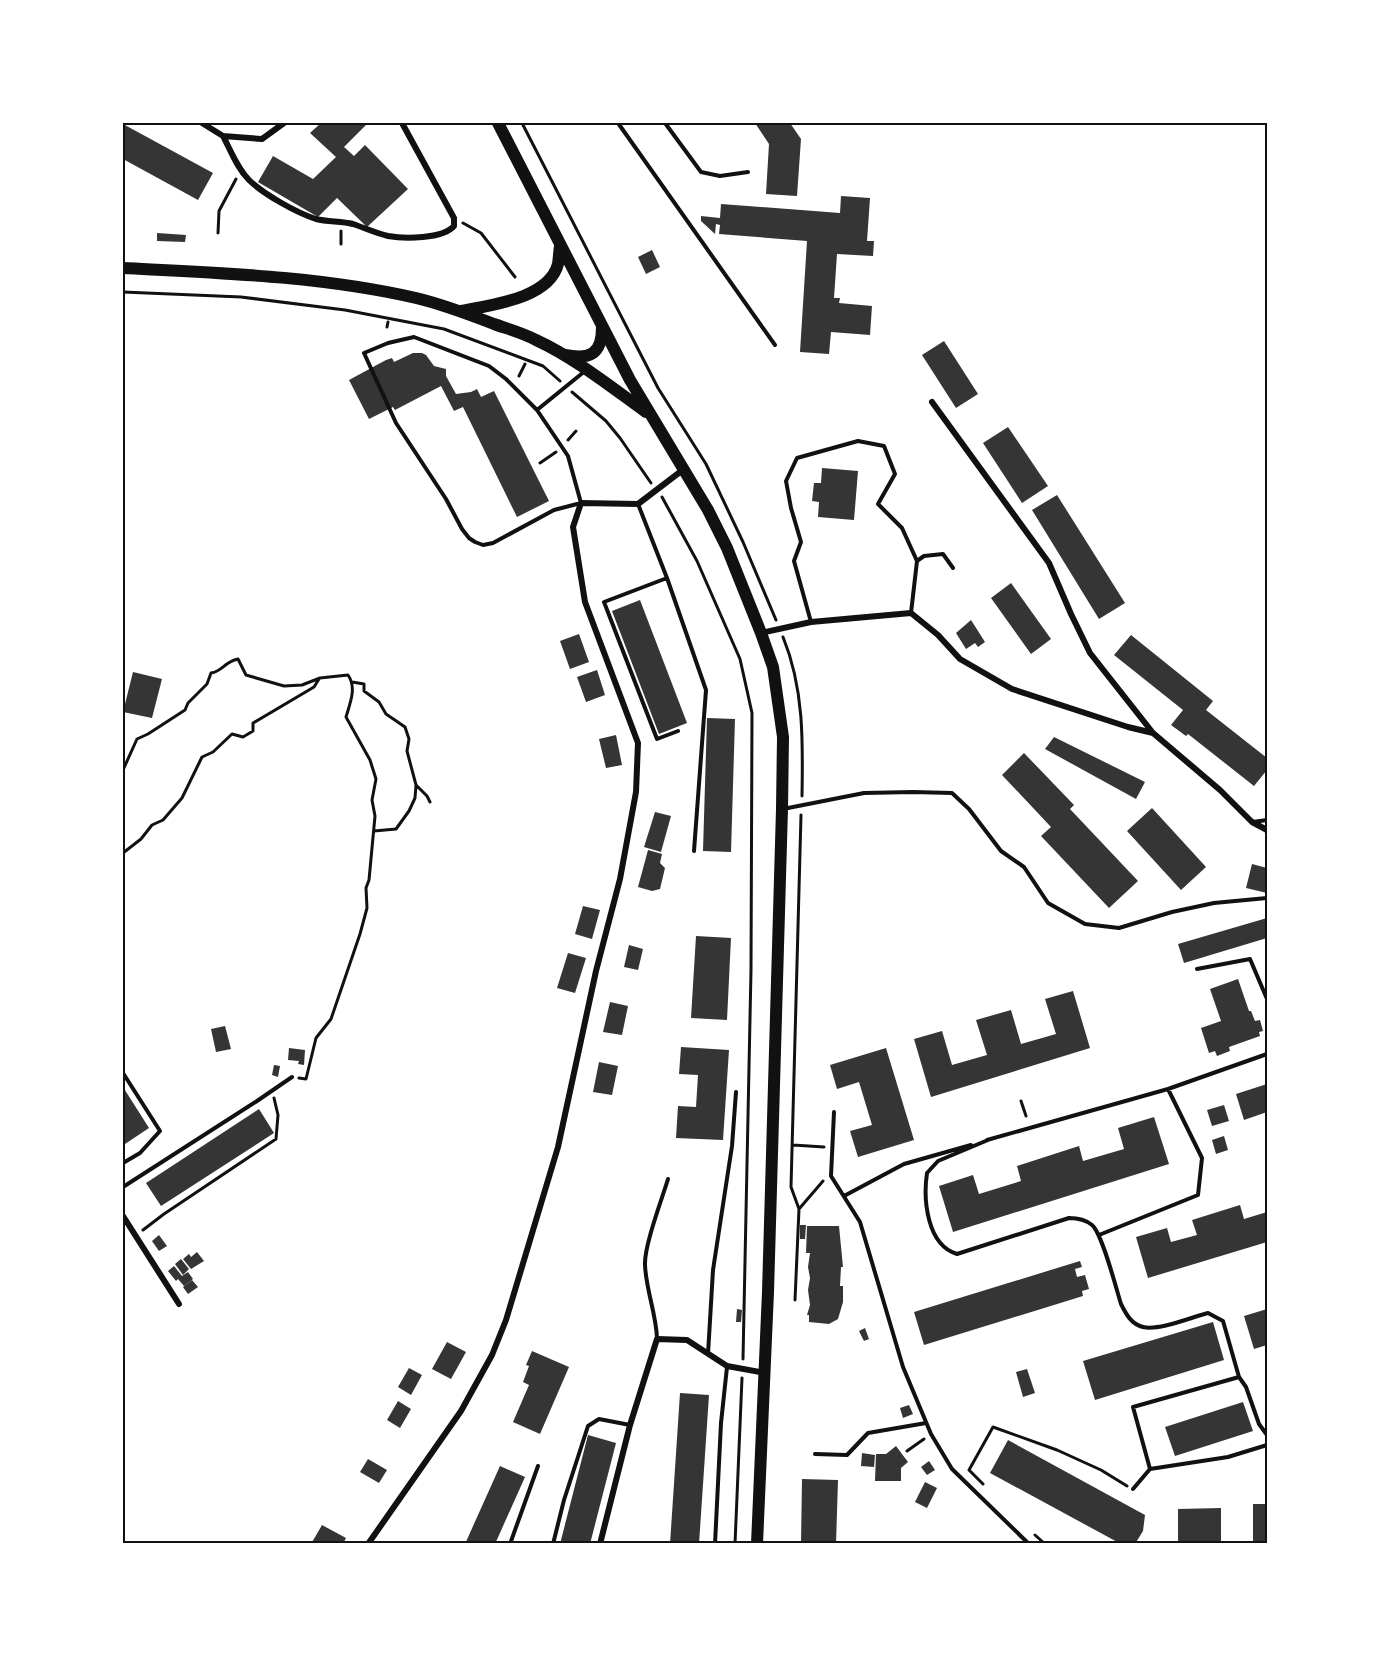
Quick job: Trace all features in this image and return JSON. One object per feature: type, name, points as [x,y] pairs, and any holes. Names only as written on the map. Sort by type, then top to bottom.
[{"type":"main road","points":[[498,123],[649,415],[684,469],[727,548],[772,667],[783,737],[782,809],[765,1373],[757,1544]]},
{"type":"main road","points":[[460,311],[518,299],[544,284],[558,265],[560,246]]},
{"type":"main road","points":[[123,268],[250,274],[336,283],[418,298],[460,311],[536,340],[586,370],[649,415]]},
{"type":"main road","points":[[560,354],[576,357],[589,356],[600,344],[602,326]]},
{"type":"street","points":[[202,123],[223,136],[262,138],[285,123]]},
{"type":"street","points":[[223,136],[241,171],[249,180],[279,201],[318,220],[355,224],[390,236],[420,237],[443,233],[454,226],[454,218],[402,123]]},
{"type":"street","points":[[932,402],[1049,563],[1090,653],[1153,733],[1220,790],[1252,822],[1267,830]]},
{"type":"street","points":[[368,1544],[461,1411],[492,1355],[506,1320],[558,1147],[596,971],[620,879],[636,792],[638,742],[585,602],[573,527],[581,503],[638,504],[684,469]]},
{"type":"street","points":[[761,633],[811,622],[911,613],[938,635],[960,659],[1012,689],[1153,733]]},
{"type":"street","points":[[123,1216],[179,1304]]},
{"type":"street","points":[[600,1544],[630,1425],[657,1339],[687,1340],[727,1366],[765,1373]]},
{"type":"lane","points":[[618,123],[775,345]]},
{"type":"lane","points":[[665,123],[701,172],[720,176],[748,172]]},
{"type":"lane","points":[[414,337],[489,366],[506,379],[537,410],[568,456],[581,503],[554,510],[493,543],[483,545],[469,538],[396,423],[364,353],[388,343],[414,337]]},
{"type":"lane","points":[[537,410],[586,370]]},
{"type":"lane","points":[[811,622],[794,561],[801,542],[786,481],[797,458],[858,441],[884,446],[895,474],[878,504],[902,528],[917,561],[911,613]]},
{"type":"lane","points":[[638,504],[667,578],[706,690],[694,851]]},
{"type":"lane","points":[[917,561],[924,556],[943,554],[954,568]]},
{"type":"lane","points":[[667,578],[604,602],[657,739],[678,731]]},
{"type":"lane","points":[[782,809],[864,793],[952,793],[969,808],[1001,851],[1024,867],[1048,903],[1085,924],[1119,928],[1172,912],[1214,903],[1267,898]]},
{"type":"lane","points":[[1252,822],[1267,820]]},
{"type":"lane","points":[[1197,969],[1250,959],[1267,999]]},
{"type":"lane","points":[[844,1196],[904,1164],[1168,1089],[1267,1054]]},
{"type":"lane","points":[[123,1073],[160,1131],[140,1153],[123,1163]]},
{"type":"lane","points":[[123,1187],[292,1077]]},
{"type":"lane","points":[[1099,1236],[1198,1195],[1202,1158],[1168,1089]]},
{"type":"lane","points":[[708,1354],[712,1270],[732,1146],[736,1092]]},
{"type":"lane","points":[[834,1112],[831,1176],[860,1222],[903,1367],[926,1423],[952,1469],[1029,1544]]},
{"type":"lane","points":[[988,1140],[938,1161],[927,1173],[926,1194],[930,1222],[944,1248],[957,1254],[1070,1218],[1091,1224],[1099,1236],[1121,1304],[1133,1322],[1144,1328],[1161,1326],[1208,1313],[1217,1316],[1223,1322],[1239,1377],[1246,1387],[1258,1424],[1267,1435]]},
{"type":"lane","points":[[657,1339],[656,1322],[644,1262],[668,1179]]},
{"type":"lane","points":[[715,1544],[721,1423],[727,1366]]},
{"type":"lane","points":[[1150,1469],[1133,1407],[1239,1377]]},
{"type":"lane","points":[[553,1544],[564,1500],[588,1426],[598,1419],[630,1425]]},
{"type":"lane","points":[[815,1454],[848,1455],[868,1433],[926,1423]]},
{"type":"lane","points":[[1133,1489],[1150,1469],[1228,1457],[1267,1445]]},
{"type":"lane","points":[[510,1544],[538,1466]]},
{"type":"path","points":[[522,123],[658,388],[706,464],[743,542],[779,629],[795,676],[802,719],[791,1187],[800,1209],[795,1300]]},
{"type":"path","points":[[218,233],[219,211],[241,171]]},
{"type":"path","points":[[454,218],[481,233],[515,277]]},
{"type":"path","points":[[123,292],[241,297],[345,310],[444,329],[543,366],[606,421],[636,459],[648,481],[658,489],[697,561],[740,659],[752,713],[751,970],[743,1369],[735,1544]]},
{"type":"path","points":[[387,327],[388,322]]},
{"type":"path","points":[[519,376],[525,364]]},
{"type":"path","points":[[568,440],[576,430]]},
{"type":"path","points":[[540,463],[557,452]]},
{"type":"path","points":[[123,770],[137,739],[185,710],[188,703],[207,684],[211,673],[218,672],[228,661],[238,659],[246,675],[284,686],[302,685],[320,678],[348,675],[352,681],[352,696],[346,717],[370,760],[376,779],[372,800],[375,816],[369,880],[366,888],[367,908],[340,995],[330,1019],[316,1038],[306,1079],[292,1077]]},
{"type":"path","points":[[123,853],[141,839],[152,825],[163,820],[182,798],[202,757],[213,752],[232,734],[243,736],[253,731],[253,723],[314,687],[320,678]]},
{"type":"path","points":[[352,681],[364,684],[364,691],[379,702],[386,714],[405,727],[409,739],[407,751],[416,785],[415,798],[410,811],[396,829],[374,831]]},
{"type":"path","points":[[416,785],[428,796],[430,802]]},
{"type":"path","points":[[136,1236],[164,1214],[276,1139],[278,1115],[272,1090]]},
{"type":"path","points":[[1021,1101],[1026,1116]]},
{"type":"path","points":[[793,1145],[832,1147]]},
{"type":"path","points":[[800,1209],[823,1181]]},
{"type":"path","points":[[986,1487],[969,1470],[993,1427],[1065,1454],[1101,1470],[1133,1489]]},
{"type":"path","points":[[907,1451],[931,1434]]},
{"type":"path","points":[[1028,1528],[1045,1544]]},
{"type":"building","points":[[321,123],[368,123],[344,147],[354,156],[365,145],[408,189],[367,227],[337,198],[318,217],[258,182],[273,156],[313,179],[336,157],[310,133]]},
{"type":"building","points":[[755,123],[790,123],[801,139],[797,196],[766,194],[769,144]]},
{"type":"building","points":[[123,124],[213,173],[198,200],[123,159]]},
{"type":"building","points":[[841,196],[870,198],[867,241],[874,241],[873,256],[837,254],[834,298],[840,298],[839,303],[872,306],[870,335],[831,332],[829,354],[800,352],[807,241],[719,234],[720,225],[716,224],[715,234],[701,221],[701,216],[720,218],[721,204],[840,213]]},
{"type":"building","points":[[157,233],[186,235],[185,242],[157,241]]},
{"type":"building","points":[[652,250],[660,267],[646,274],[638,257]]},
{"type":"building","points":[[944,341],[978,394],[956,408],[922,355]]},
{"type":"building","points":[[413,353],[422,353],[434,366],[446,369],[446,376],[456,394],[477,389],[481,397],[494,391],[549,501],[517,517],[463,407],[454,411],[441,386],[395,410],[393,407],[369,419],[349,380],[386,360],[392,358],[394,362]]},
{"type":"building","points":[[1008,427],[1048,486],[1022,503],[983,443]]},
{"type":"building","points":[[822,468],[858,471],[854,520],[818,517],[819,502],[812,501],[814,483],[821,483]]},
{"type":"building","points":[[1057,495],[1125,603],[1099,619],[1032,510]]},
{"type":"building","points":[[1011,583],[1051,639],[1031,654],[991,598]]},
{"type":"building","points":[[640,600],[687,723],[659,734],[612,611]]},
{"type":"building","points":[[971,620],[985,642],[978,647],[975,643],[966,649],[956,633]]},
{"type":"building","points":[[579,634],[589,662],[570,669],[560,641]]},
{"type":"building","points":[[1131,635],[1213,701],[1206,710],[1267,758],[1267,770],[1254,786],[1188,734],[1186,736],[1171,725],[1183,710],[1114,655]]},
{"type":"building","points":[[597,670],[605,695],[586,702],[577,677]]},
{"type":"building","points":[[133,672],[162,679],[152,718],[123,712]]},
{"type":"building","points":[[707,718],[735,719],[731,852],[703,851]]},
{"type":"building","points":[[616,735],[622,765],[606,768],[599,739]]},
{"type":"building","points":[[1054,737],[1145,782],[1136,799],[1045,749]]},
{"type":"building","points":[[1024,753],[1074,805],[1070,809],[1138,881],[1109,908],[1041,836],[1051,827],[1002,775]]},
{"type":"building","points":[[1152,808],[1206,867],[1181,890],[1127,831]]},
{"type":"building","points":[[655,812],[671,816],[661,852],[644,847]]},
{"type":"building","points":[[648,850],[662,854],[660,863],[665,868],[660,889],[652,891],[638,887]]},
{"type":"building","points":[[1252,864],[1267,868],[1267,893],[1246,888]]},
{"type":"building","points":[[583,906],[600,910],[592,939],[575,934]]},
{"type":"building","points":[[1267,918],[1267,938],[1184,963],[1178,944]]},
{"type":"building","points":[[696,936],[731,938],[727,1020],[691,1018]]},
{"type":"building","points":[[629,945],[643,949],[638,970],[624,967]]},
{"type":"building","points":[[568,953],[586,958],[575,993],[557,988]]},
{"type":"building","points":[[1238,979],[1249,1011],[1255,1021],[1260,1020],[1263,1031],[1259,1032],[1260,1036],[1229,1047],[1230,1051],[1217,1056],[1215,1051],[1209,1053],[1201,1028],[1221,1021],[1210,989]]},
{"type":"building","points":[[1073,991],[1090,1048],[931,1097],[914,1039],[942,1031],[952,1065],[987,1055],[976,1020],[1011,1010],[1021,1044],[1056,1034],[1045,999]]},
{"type":"building","points":[[610,1002],[628,1006],[622,1035],[603,1032]]},
{"type":"building","points":[[225,1026],[231,1049],[216,1052],[211,1029]]},
{"type":"building","points":[[681,1047],[729,1050],[723,1140],[676,1138],[678,1106],[696,1107],[698,1075],[679,1074]]},
{"type":"building","points":[[289,1048],[305,1050],[304,1065],[298,1064],[299,1061],[288,1060]]},
{"type":"building","points":[[886,1048],[914,1140],[858,1157],[850,1131],[872,1125],[859,1082],[837,1089],[830,1065]]},
{"type":"building","points":[[599,1062],[618,1066],[612,1095],[593,1092]]},
{"type":"building","points":[[274,1065],[280,1066],[278,1077],[272,1075]]},
{"type":"building","points":[[1267,1084],[1267,1112],[1244,1120],[1236,1094]]},
{"type":"building","points":[[123,1087],[149,1128],[125,1144],[123,1141]]},
{"type":"building","points":[[1224,1105],[1229,1121],[1212,1126],[1207,1110]]},
{"type":"building","points":[[259,1109],[274,1133],[161,1206],[146,1183]]},
{"type":"building","points":[[1154,1117],[1169,1164],[953,1232],[939,1186],[973,1175],[979,1194],[1021,1181],[1017,1166],[1079,1146],[1083,1161],[1124,1149],[1118,1128]]},
{"type":"building","points":[[1224,1136],[1228,1150],[1216,1154],[1212,1140]]},
{"type":"building","points":[[1240,1205],[1244,1219],[1267,1212],[1267,1242],[1148,1278],[1136,1237],[1167,1228],[1171,1242],[1197,1235],[1192,1220]]},
{"type":"building","points":[[800,1225],[806,1225],[805,1239],[800,1239]]},
{"type":"building","points":[[807,1226],[839,1226],[843,1267],[841,1267],[840,1286],[843,1286],[843,1302],[838,1319],[829,1324],[809,1322],[809,1315],[807,1315],[810,1305],[808,1267],[810,1253],[806,1253]]},
{"type":"building","points":[[159,1235],[167,1246],[159,1251],[152,1241]]},
{"type":"building","points":[[197,1252],[204,1261],[191,1269],[183,1259]]},
{"type":"building","points":[[181,1259],[189,1269],[183,1275],[175,1264]]},
{"type":"building","points":[[1080,1261],[1082,1267],[1075,1269],[1077,1277],[1085,1275],[1089,1289],[1082,1291],[1083,1296],[924,1345],[914,1312]]},
{"type":"building","points":[[174,1266],[182,1276],[188,1272],[193,1279],[184,1286],[178,1279],[176,1281],[168,1271]]},
{"type":"building","points":[[192,1280],[198,1287],[188,1294],[183,1287]]},
{"type":"building","points":[[737,1309],[742,1310],[741,1322],[736,1322]]},
{"type":"building","points":[[1267,1309],[1267,1345],[1254,1349],[1244,1316]]},
{"type":"building","points":[[1213,1322],[1224,1360],[1095,1400],[1083,1361]]},
{"type":"building","points":[[865,1328],[869,1339],[864,1341],[859,1331]]},
{"type":"building","points":[[447,1342],[466,1352],[451,1379],[432,1369]]},
{"type":"building","points":[[532,1351],[569,1367],[540,1434],[513,1422],[529,1385],[523,1382],[529,1366],[526,1365]]},
{"type":"building","points":[[409,1368],[422,1375],[411,1395],[398,1387]]},
{"type":"building","points":[[1027,1369],[1035,1393],[1023,1397],[1016,1372]]},
{"type":"building","points":[[680,1393],[709,1395],[699,1544],[670,1544]]},
{"type":"building","points":[[398,1401],[411,1409],[400,1428],[387,1420]]},
{"type":"building","points":[[1243,1402],[1253,1431],[1175,1456],[1165,1427]]},
{"type":"building","points":[[909,1405],[913,1414],[903,1418],[900,1408]]},
{"type":"building","points":[[588,1435],[616,1443],[590,1544],[560,1544]]},
{"type":"building","points":[[1008,1440],[1145,1515],[1143,1531],[1135,1544],[1121,1544],[990,1473]]},
{"type":"building","points":[[896,1446],[908,1462],[901,1468],[901,1481],[875,1481],[876,1454],[886,1454]]},
{"type":"building","points":[[862,1453],[875,1455],[874,1467],[861,1466]]},
{"type":"building","points":[[368,1459],[387,1470],[379,1483],[360,1472]]},
{"type":"building","points":[[929,1461],[935,1470],[927,1475],[921,1467]]},
{"type":"building","points":[[500,1466],[525,1477],[495,1544],[465,1544]]},
{"type":"building","points":[[802,1479],[838,1480],[836,1544],[801,1544]]},
{"type":"building","points":[[925,1482],[937,1488],[927,1508],[915,1502]]},
{"type":"building","points":[[1253,1504],[1267,1504],[1267,1544],[1253,1544]]},
{"type":"building","points":[[1221,1508],[1221,1544],[1178,1544],[1178,1509]]},
{"type":"building","points":[[322,1525],[346,1538],[343,1544],[311,1544]]}]
